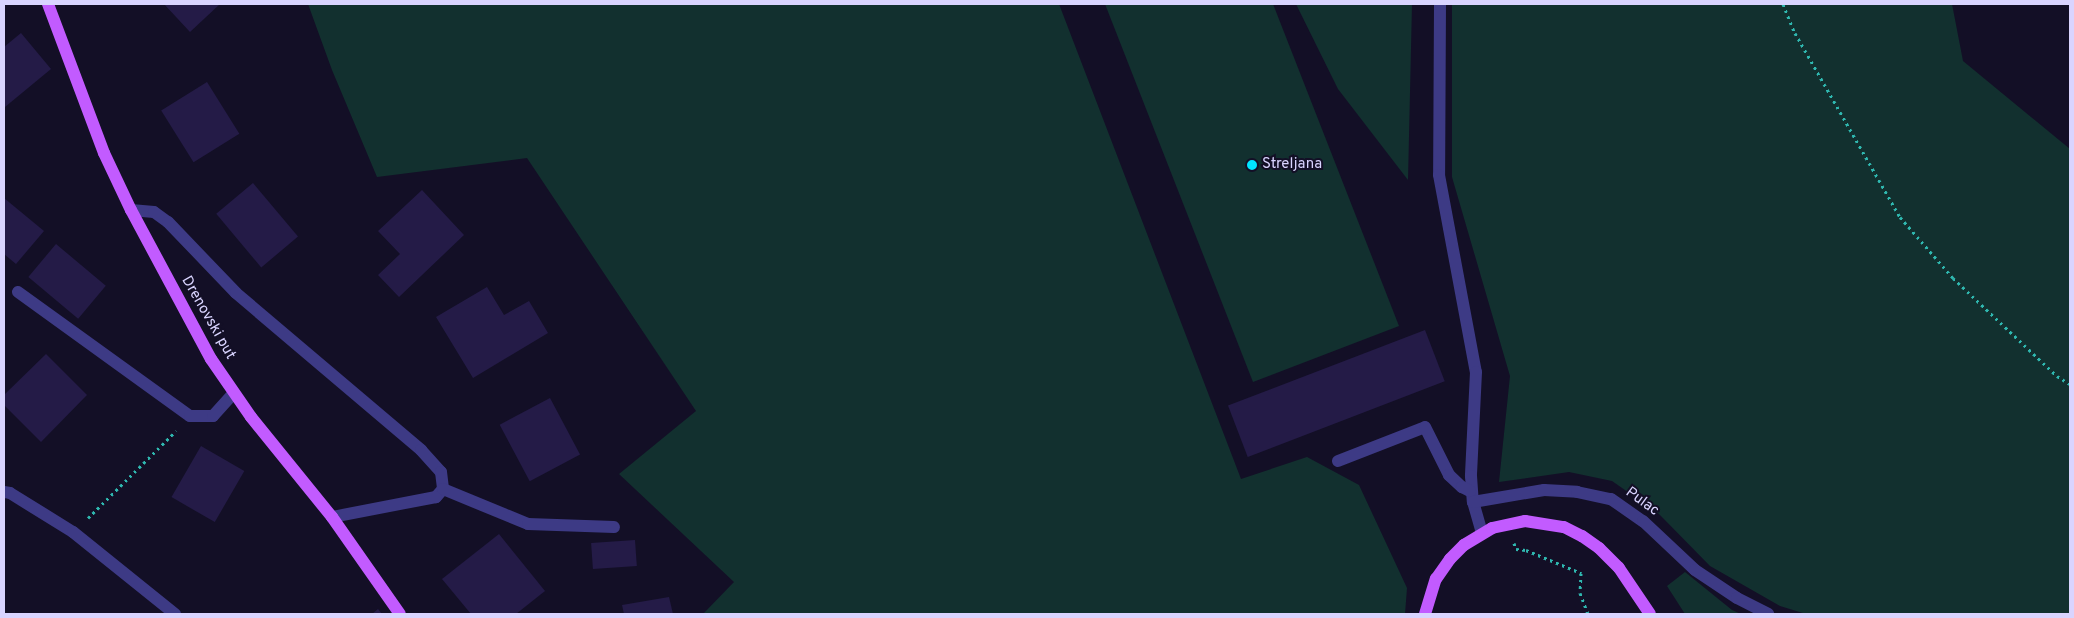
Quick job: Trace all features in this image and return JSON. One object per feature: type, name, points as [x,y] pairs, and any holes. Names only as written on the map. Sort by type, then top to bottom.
[{"type":"main road","name":"Drenovski put","points":[[48,4],[104,153],[131,210],[212,359],[251,417],[332,517],[400,614]]},
{"type":"main road","points":[[1425,614],[1436,579],[1450,559],[1464,544],[1492,528],[1508,524],[1537,522],[1564,527],[1582,536],[1599,548],[1619,568],[1650,614]]},
{"type":"street","points":[[1440,4],[1439,175],[1476,372],[1472,496],[1482,533]]},
{"type":"street","points":[[131,210],[154,212],[168,222],[236,293],[420,450],[441,472],[443,489],[436,497],[332,517]]},
{"type":"street","points":[[18,292],[190,416],[212,416],[234,393]]},
{"type":"street","points":[[1338,461],[1425,427],[1449,475],[1472,496]]},
{"type":"street","points":[[443,489],[528,524],[614,527]]},
{"type":"street","points":[[6,490],[73,532],[175,614]]},
{"type":"street","name":"Pulac","points":[[1472,496],[1544,490],[1577,492],[1611,499],[1643,520],[1695,570],[1737,598],[1768,614]]},
{"type":"path","points":[[1783,4],[1795,33],[1900,217],[1953,278],[2057,376],[2070,384]]},
{"type":"path","points":[[82,524],[179,428]]},
{"type":"path","points":[[1508,524],[1516,550],[1526,550],[1581,572],[1580,593],[1588,614]]},
{"type":"green space","points":[[308,4],[1059,4],[1241,479],[1307,457],[1359,485],[1407,588],[1405,614],[703,614],[734,582],[619,474],[696,411],[527,158],[377,177],[332,70]]},
{"type":"green space","name":"Streljana","points":[[1105,4],[1273,4],[1399,326],[1253,382]]},
{"type":"green space","points":[[1296,4],[1412,4],[1408,180],[1338,89]]},
{"type":"green space","points":[[1452,4],[1952,4],[1963,61],[2070,149],[2070,614],[1806,614],[1780,606],[1710,566],[1658,513],[1612,481],[1569,472],[1499,482],[1510,376],[1452,177]]},
{"type":"green space","points":[[1685,572],[1732,610],[1741,614],[1685,614],[1667,586]]},
{"type":"building","points":[[164,4],[220,4],[190,32]]},
{"type":"building","points":[[21,33],[51,69],[5,107],[4,47]]},
{"type":"building","points":[[207,82],[239,134],[194,162],[161,111]]},
{"type":"building","points":[[253,183],[298,237],[261,267],[216,214]]},
{"type":"building","points":[[422,190],[464,235],[399,297],[378,275],[400,254],[378,231]]},
{"type":"building","points":[[4,198],[44,231],[16,264],[4,254]]},
{"type":"building","points":[[56,244],[106,286],[78,319],[28,277]]},
{"type":"building","points":[[487,287],[504,315],[529,301],[548,333],[473,378],[436,317]]},
{"type":"building","points":[[1425,330],[1445,381],[1248,457],[1228,406]]},
{"type":"building","points":[[46,354],[87,395],[41,442],[4,405],[4,395]]},
{"type":"building","points":[[550,398],[580,455],[530,481],[500,425]]},
{"type":"building","points":[[201,446],[244,471],[215,522],[172,497]]},
{"type":"building","points":[[499,534],[545,591],[516,614],[471,614],[442,579]]},
{"type":"building","points":[[635,540],[637,566],[593,569],[591,543]]},
{"type":"building","points":[[669,597],[673,614],[624,614],[622,605]]},
{"type":"building","points":[[378,609],[382,614],[372,614]]},
{"type":"place","name":"Streljana","points":[[1252,165]]}]
